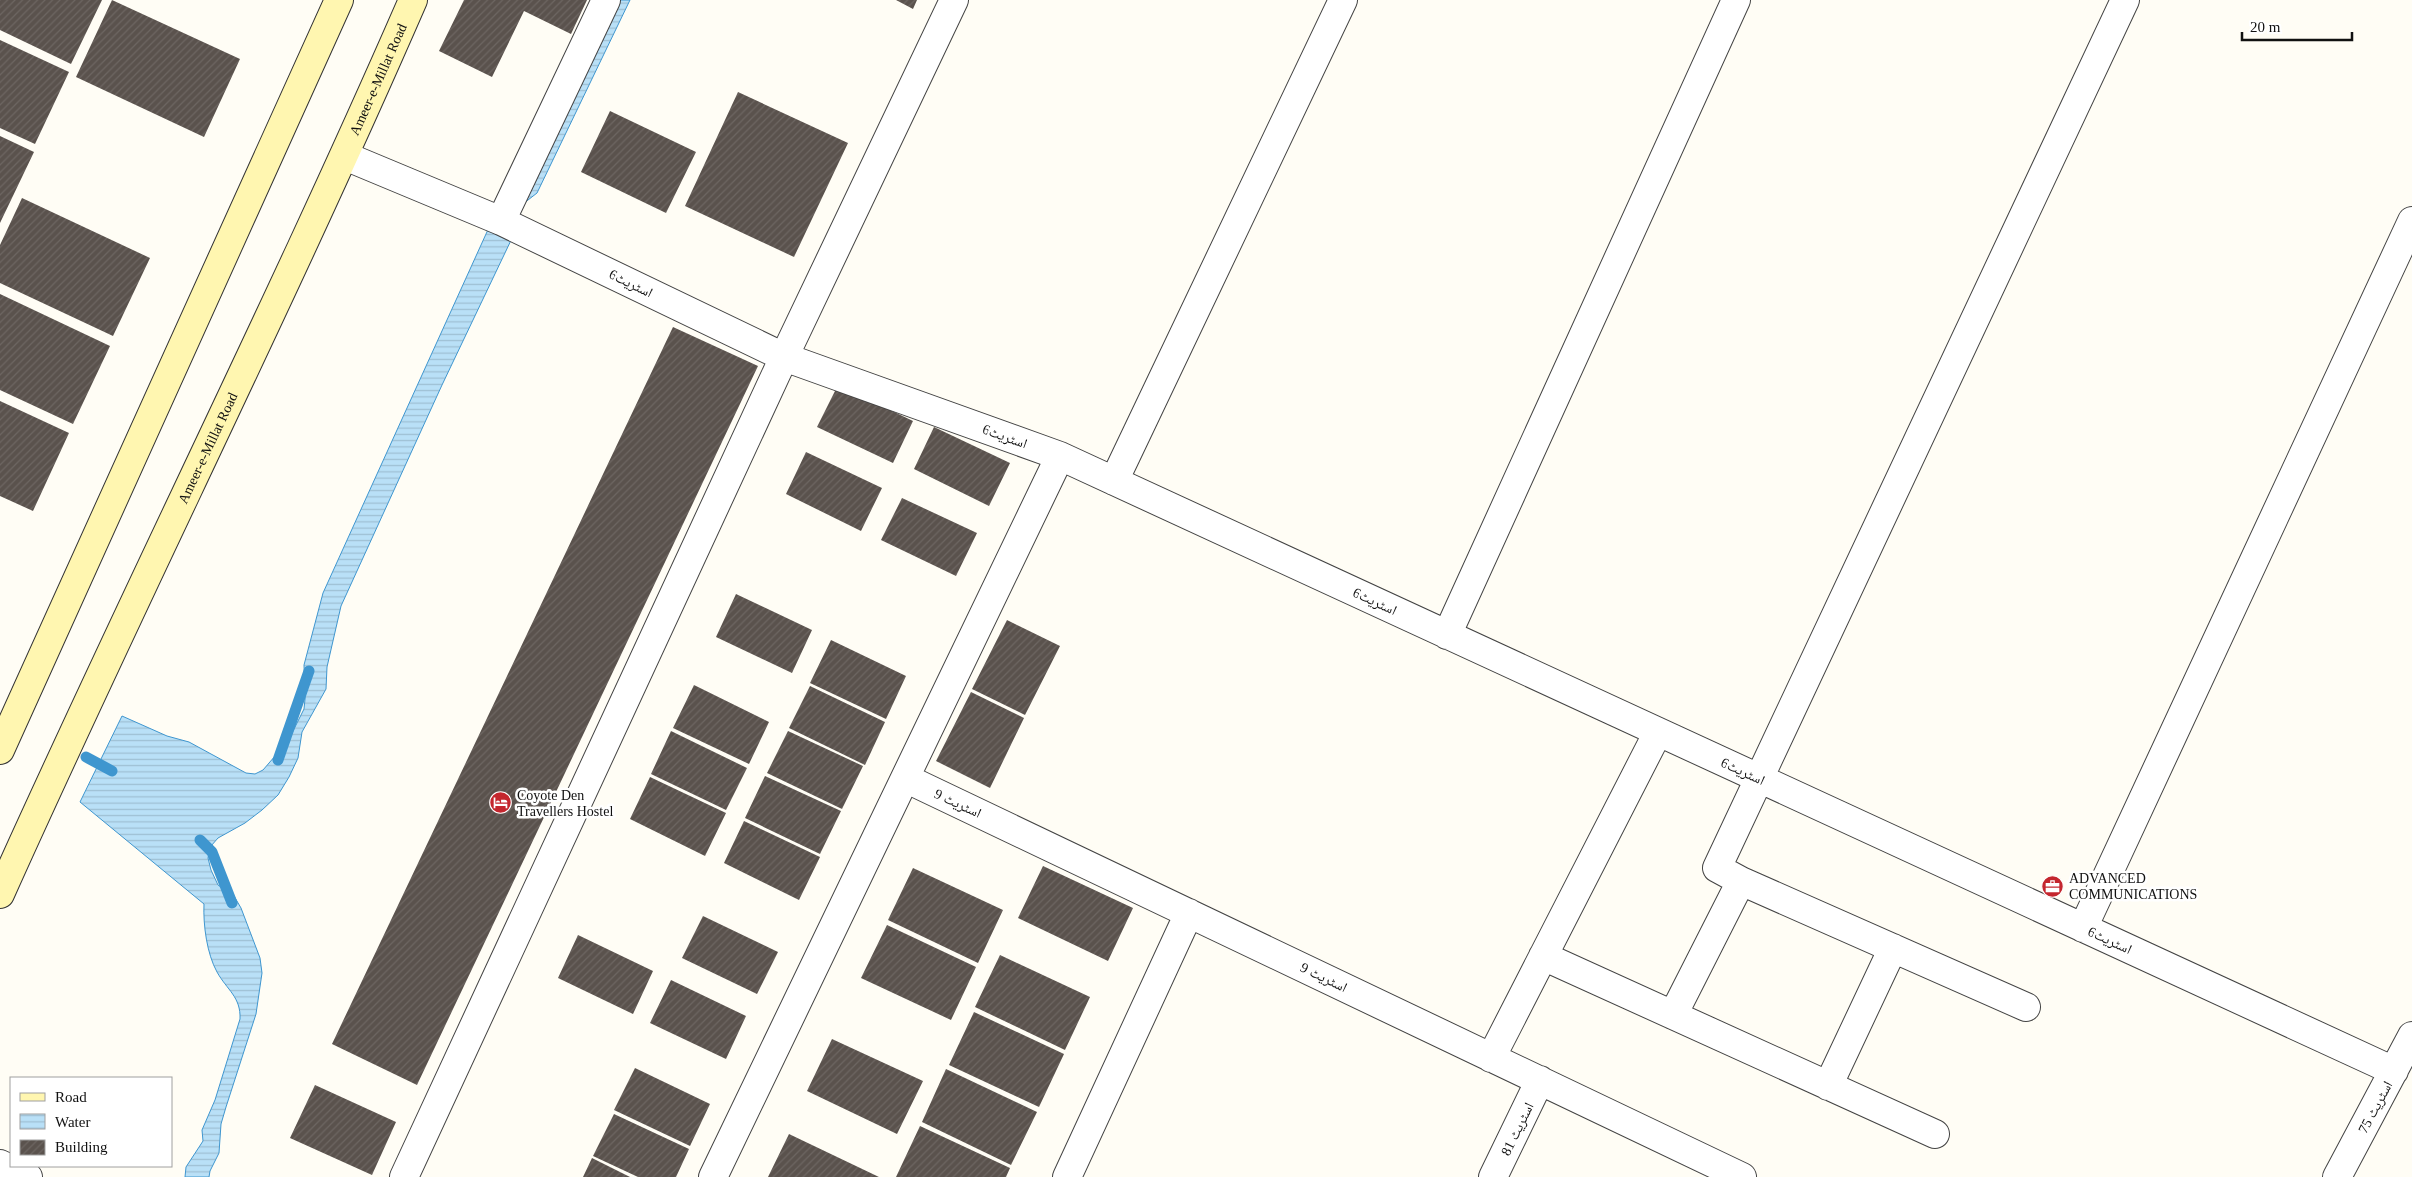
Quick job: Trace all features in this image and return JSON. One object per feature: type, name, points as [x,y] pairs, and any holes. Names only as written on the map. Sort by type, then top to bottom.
[{"type":"main road","points":[[0,750],[339,0]]},
{"type":"main road","name":"Ameer-e-Millat Road","points":[[0,894],[80,716],[345,156],[413,0]]},
{"type":"street","points":[[502,221],[606,0]]},
{"type":"street","points":[[404,1177],[784,357],[954,0]]},
{"type":"street","points":[[1114,481],[1343,0]]},
{"type":"street","points":[[1447,635],[1736,0]]},
{"type":"street","points":[[2026,1007],[1741,881],[1717,868],[2125,0]]},
{"type":"street","name":"اسٹریٹ6","points":[[345,156],[502,221],[784,357],[1060,456],[2394,1071]]},
{"type":"street","points":[[2083,928],[2412,221]]},
{"type":"street","points":[[713,1177],[1060,456]]},
{"type":"street","points":[[1492,1058],[1658,732]]},
{"type":"street","name":"اسٹریٹ 9","points":[[905,778],[1742,1177]]},
{"type":"street","points":[[1673,1015],[1741,881]]},
{"type":"street","points":[[1067,1177],[1189,913]]},
{"type":"street","points":[[1828,1086],[1893,948]]},
{"type":"street","points":[[1543,956],[1935,1134]]},
{"type":"street","name":"اسٹریٹ 75","points":[[2337,1177],[2412,1036]]},
{"type":"street","name":"اسٹریٹ 81","points":[[1494,1177],[1540,1080]]},
{"type":"street","points":[[0,1164],[28,1177]]},
{"type":"water","points":[[606,0],[630,0],[537,193],[501,221]]},
{"type":"water","points":[[491,223],[514,234],[442,385],[341,606],[327,667],[326,689],[302,732],[298,758],[278,795],[245,823],[218,838],[211,846],[208,858],[211,870],[218,885],[234,896],[241,908],[260,958],[262,973],[256,1014],[221,1124],[219,1153],[209,1177],[185,1177],[186,1167],[203,1141],[202,1130],[215,1100],[240,1019],[240,1011],[236,999],[217,972],[211,957],[205,930],[204,904],[80,802],[122,716],[167,736],[189,742],[246,773],[255,774],[263,770],[288,741],[304,709],[304,665],[323,593]]},
{"type":"building","points":[[0,0],[102,0],[71,64],[0,30]]},
{"type":"building","points":[[112,0],[240,59],[204,137],[76,77]]},
{"type":"building","points":[[464,0],[587,0],[571,34],[524,11],[492,77],[439,51]]},
{"type":"building","points":[[896,0],[917,0],[913,9]]},
{"type":"building","points":[[0,40],[69,72],[35,144],[0,128]]},
{"type":"building","points":[[738,92],[848,143],[794,257],[685,206]]},
{"type":"building","points":[[610,111],[696,152],[666,213],[581,172]]},
{"type":"building","points":[[0,136],[34,152],[0,223]]},
{"type":"building","points":[[22,198],[150,258],[113,336],[0,283],[0,245]]},
{"type":"building","points":[[0,294],[110,346],[73,424],[0,390]]},
{"type":"building","points":[[673,327],[758,366],[417,1085],[332,1044]]},
{"type":"building","points":[[838,385],[913,421],[893,463],[817,427]]},
{"type":"building","points":[[0,401],[69,433],[33,511],[0,496]]},
{"type":"building","points":[[934,427],[1010,463],[989,506],[914,469]]},
{"type":"building","points":[[806,452],[882,488],[861,531],[786,494]]},
{"type":"building","points":[[902,498],[977,533],[956,576],[881,540]]},
{"type":"building","points":[[736,594],[812,630],[792,673],[716,637]]},
{"type":"building","points":[[1007,620],[1060,646],[1025,715],[972,689]]},
{"type":"building","points":[[831,640],[906,676],[886,719],[810,683]]},
{"type":"building","points":[[694,685],[769,722],[749,764],[673,728]]},
{"type":"building","points":[[810,686],[885,722],[865,765],[789,728]]},
{"type":"building","points":[[971,692],[1024,718],[990,788],[936,761]]},
{"type":"building","points":[[671,731],[747,768],[726,810],[651,774]]},
{"type":"building","points":[[788,731],[863,766],[842,809],[767,773]]},
{"type":"building","points":[[765,776],[841,811],[820,854],[745,818]]},
{"type":"building","points":[[650,777],[726,813],[705,856],[630,819]]},
{"type":"building","points":[[744,821],[820,857],[799,900],[724,863]]},
{"type":"building","points":[[1043,866],[1133,908],[1108,961],[1018,918]]},
{"type":"building","points":[[913,868],[1003,910],[978,963],[888,920]]},
{"type":"building","points":[[703,916],[778,952],[757,994],[682,958]]},
{"type":"building","points":[[887,925],[976,967],[951,1020],[861,978]]},
{"type":"building","points":[[578,935],[653,971],[633,1014],[558,978]]},
{"type":"building","points":[[1000,955],[1090,997],[1065,1050],[975,1007]]},
{"type":"building","points":[[671,980],[746,1016],[726,1059],[650,1023]]},
{"type":"building","points":[[974,1012],[1064,1054],[1039,1107],[949,1065]]},
{"type":"building","points":[[832,1039],[923,1081],[897,1134],[807,1091]]},
{"type":"building","points":[[635,1068],[710,1104],[690,1146],[614,1110]]},
{"type":"building","points":[[946,1069],[1037,1112],[1011,1165],[922,1122]]},
{"type":"building","points":[[315,1085],[396,1122],[372,1175],[290,1138]]},
{"type":"building","points":[[614,1114],[689,1149],[676,1177],[638,1177],[593,1156]]},
{"type":"building","points":[[920,1126],[1010,1168],[1006,1177],[896,1177]]},
{"type":"building","points":[[789,1134],[879,1177],[768,1177]]},
{"type":"building","points":[[592,1158],[630,1177],[583,1177]]},
{"type":"waterway","points":[[278,760],[309,671]]},
{"type":"waterway","points":[[86,757],[112,771]]},
{"type":"waterway","points":[[200,840],[212,852],[232,903]]},
{"type":"place","name":"Coyote Den Travellers Hostel","points":[[501,803]]},
{"type":"place","name":"ADVANCED COMMUNICATIONS","points":[[2053,886]]}]
